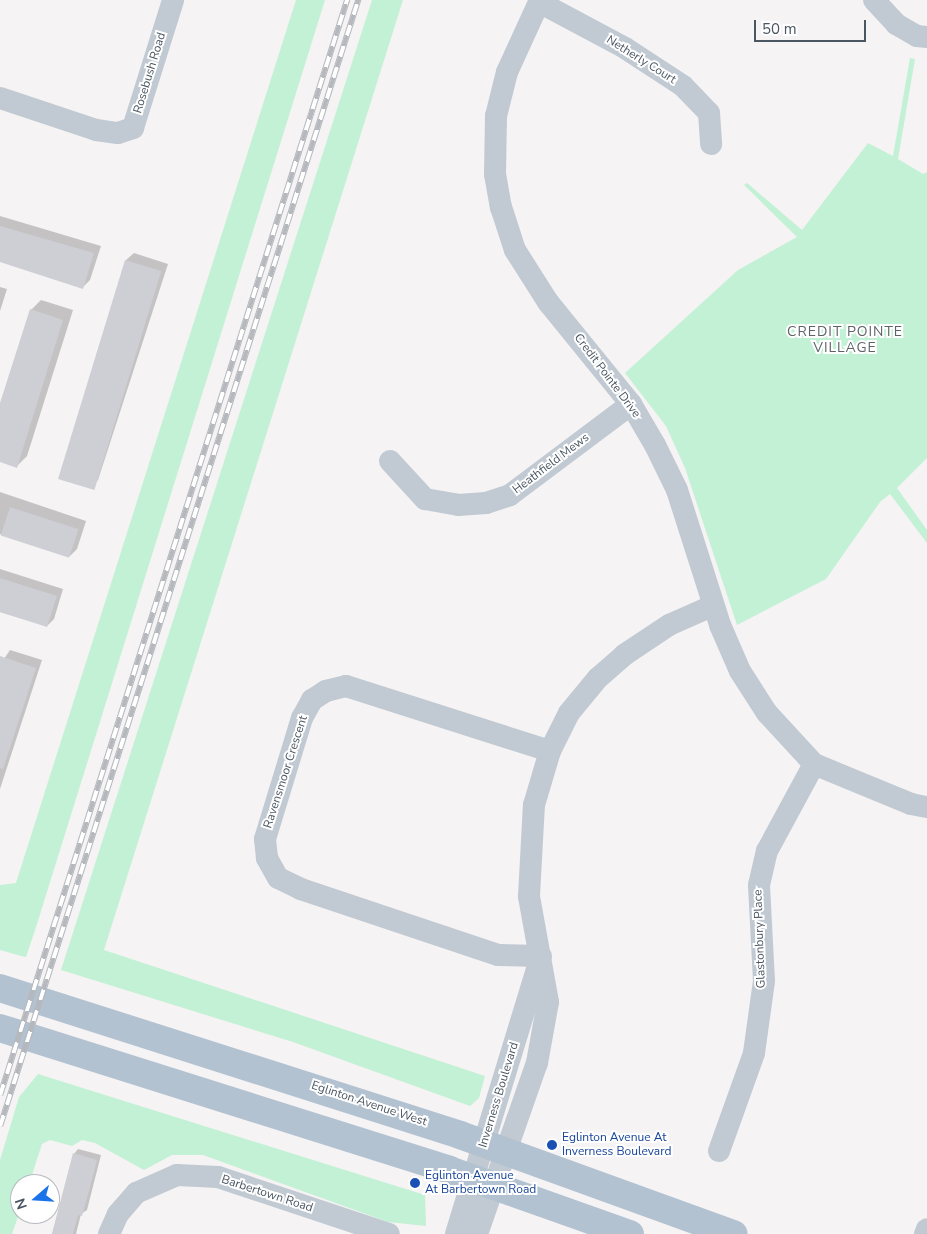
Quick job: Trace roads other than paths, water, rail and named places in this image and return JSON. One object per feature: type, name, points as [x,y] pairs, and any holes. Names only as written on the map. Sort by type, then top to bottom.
[{"type":"main road","name":"Eglinton Avenue West","points":[[0,988],[326,1090],[496,1147],[734,1234]]},
{"type":"main road","points":[[0,1028],[484,1182],[630,1234]]},
{"type":"street","name":"Rosebush Road","points":[[0,98],[96,130],[118,133],[133,128],[173,0]]},
{"type":"street","points":[[874,0],[896,24],[917,36],[927,37]]},
{"type":"street","name":"Netherly Court","points":[[540,1],[626,48],[683,86],[709,113],[711,144]]},
{"type":"street","name":"Credit Pointe Drive","points":[[540,1],[507,72],[496,116],[495,174],[501,207],[515,250],[540,288],[631,404],[677,490],[712,606],[740,671],[767,713],[814,764],[911,804],[927,807]]},
{"type":"street","name":"Heathfield Mews","points":[[390,461],[425,499],[458,505],[486,503],[510,495],[631,404]]},
{"type":"street","name":"Inverness Boulevard","points":[[456,1234],[484,1182],[496,1147],[540,956],[529,896],[530,855],[534,805],[550,750],[569,713],[598,678],[624,655],[669,625],[712,606]]},
{"type":"street","name":"Ravensmoor Crescent","points":[[540,956],[498,955],[301,889],[278,878],[266,858],[265,839],[302,718],[312,700],[326,690],[346,686],[550,750]]},
{"type":"street","name":"Glastonbury Place","points":[[718,1151],[754,1053],[764,981],[758,885],[767,851],[814,764]]},
{"type":"street","name":"Barbertown Road","points":[[109,1234],[118,1214],[136,1193],[178,1175],[218,1177],[389,1234]]},
{"type":"street","name":"Inverness Boulevard","points":[[477,1234],[484,1182]]},
{"type":"street","points":[[925,1234],[927,1229]]},
{"type":"railway","points":[[0,1095],[347,0]]},
{"type":"railway","points":[[0,1126],[358,0]]},
{"type":"place","name":"Eglinton Avenue At Inverness Boulevard","points":[[552,1145]]},
{"type":"place","name":"Eglinton Avenue At Barbertown Road","points":[[415,1183]]},
{"type":"district","name":"CREDIT POINTE VILLAGE","points":[[845,340]]}]
